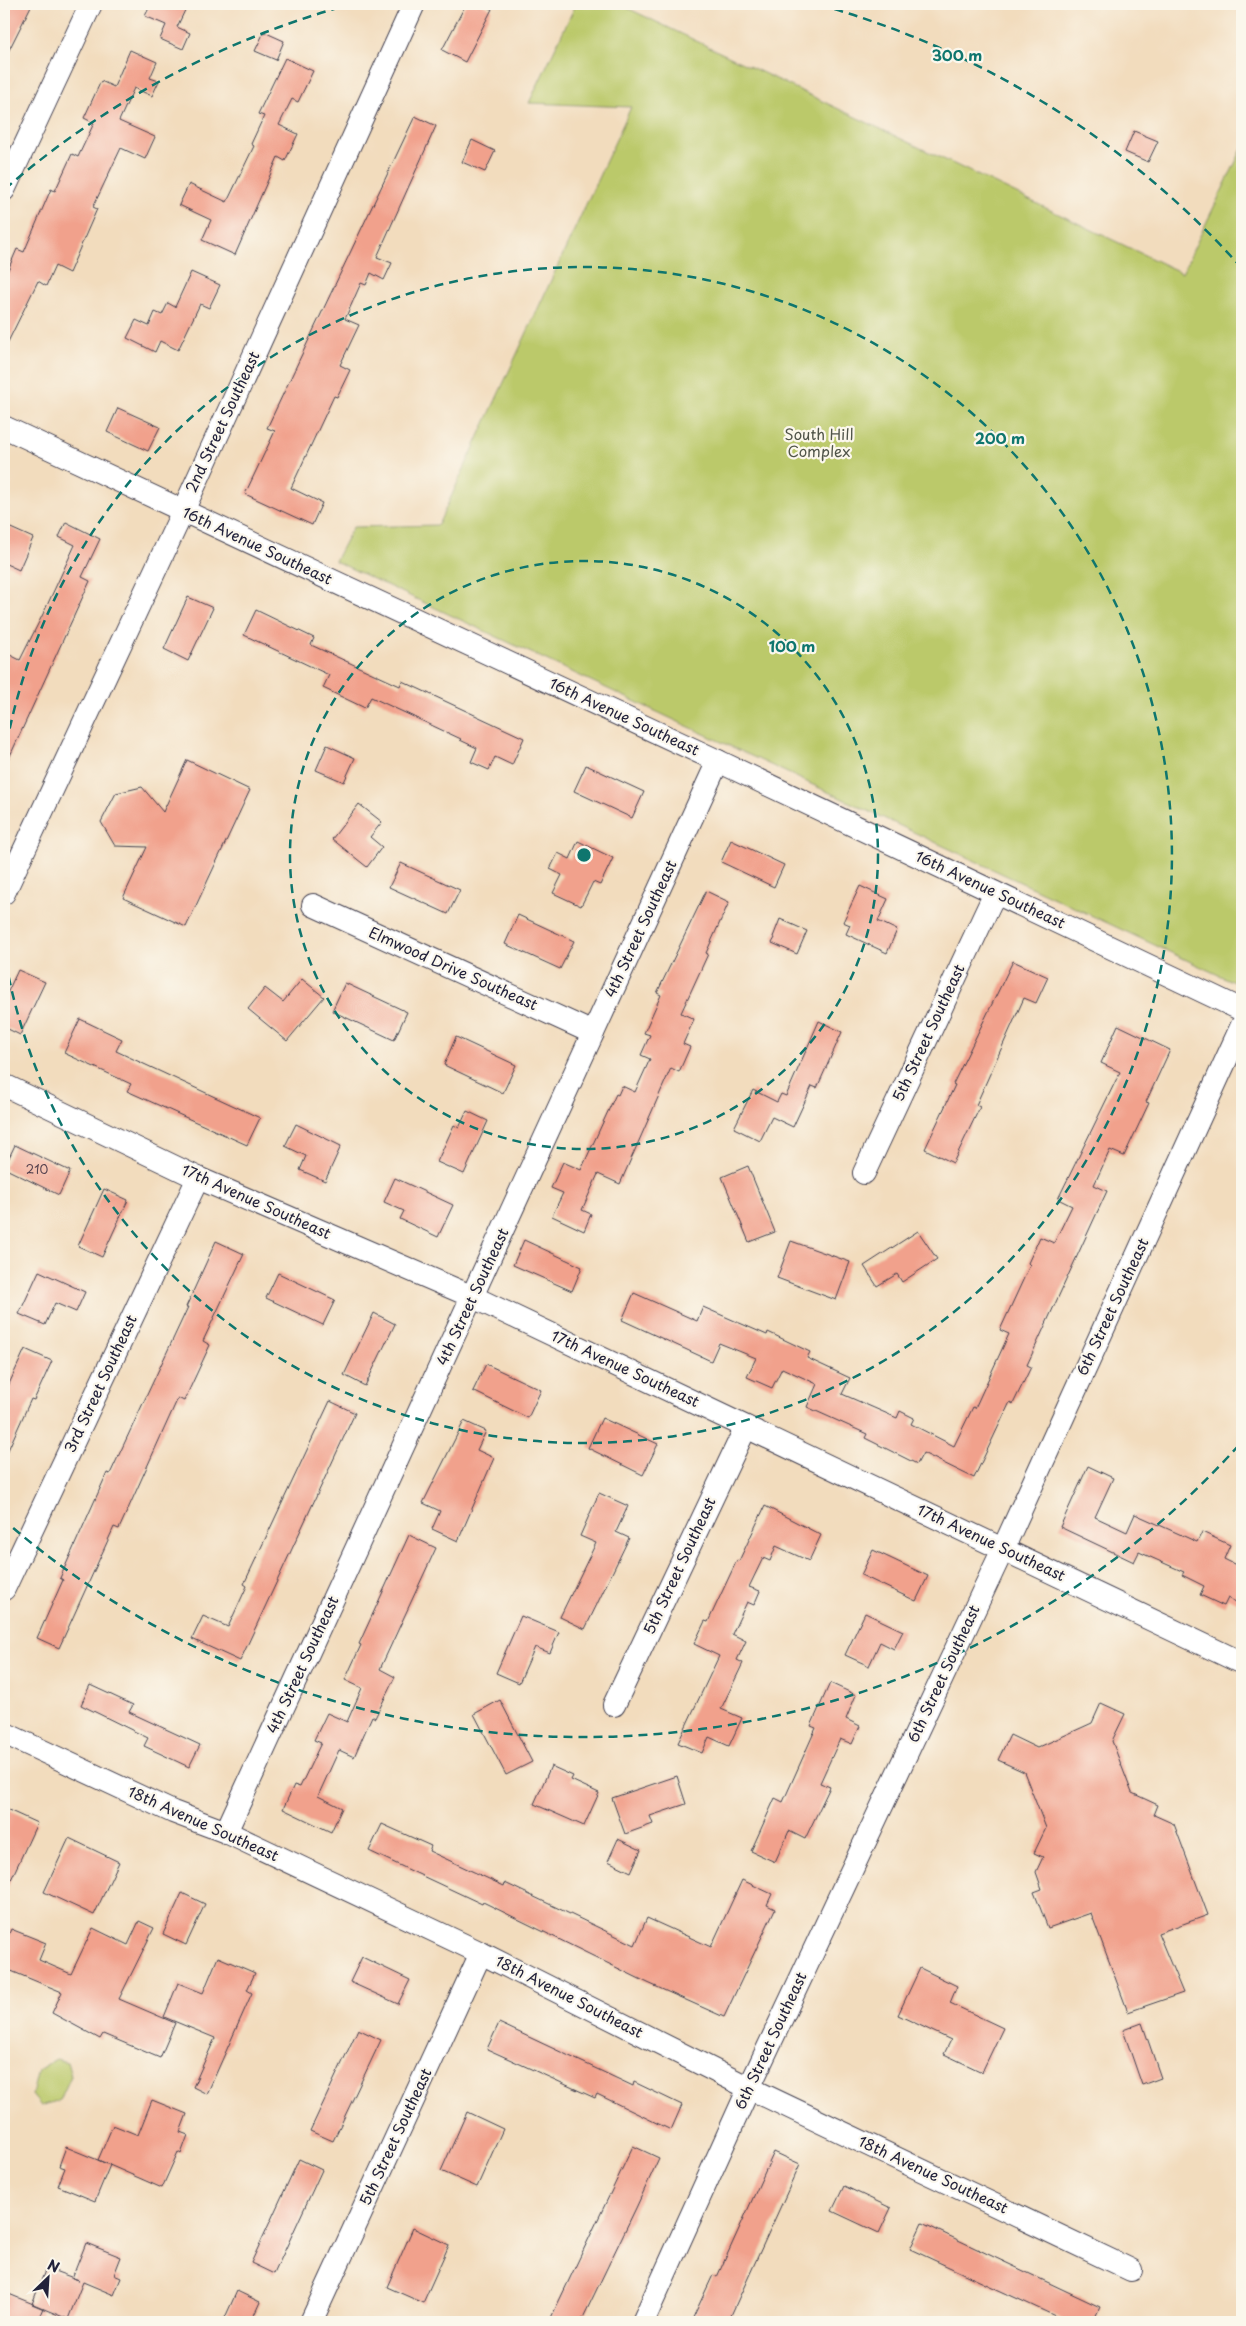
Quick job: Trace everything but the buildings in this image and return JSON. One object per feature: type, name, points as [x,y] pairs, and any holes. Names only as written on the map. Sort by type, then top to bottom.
[{"type":"street","points":[[4,190],[91,4]]},
{"type":"street","name":"2nd Street Southeast","points":[[4,894],[183,511],[414,4]]},
{"type":"street","name":"16th Avenue Southeast","points":[[4,427],[718,761],[1242,1010]]},
{"type":"street","name":"4th Street Southeast","points":[[226,1832],[718,761]]},
{"type":"street","name":"5th Street Southeast","points":[[864,1174],[994,892]]},
{"type":"street","name":"Elmwood Drive Southeast","points":[[313,906],[594,1033]]},
{"type":"street","name":"6th Street Southeast","points":[[643,2322],[749,2088],[1003,1549],[1242,1025]]},
{"type":"street","name":"17th Avenue Southeast","points":[[4,1085],[198,1178],[473,1297],[1242,1663]]},
{"type":"street","name":"3rd Street Southeast","points":[[4,1590],[198,1178]]},
{"type":"street","name":"5th Street Southeast","points":[[614,1705],[746,1426]]},
{"type":"street","name":"18th Avenue Southeast","points":[[4,1733],[173,1812],[226,1832],[481,1952],[749,2088],[1131,2270]]},
{"type":"street","name":"5th Street Southeast","points":[[311,2322],[481,1952]]},
{"type":"green space","name":"South Hill Complex","points":[[576,4],[619,4],[1182,273],[1242,149],[1242,986],[335,561],[353,527],[438,525],[631,107],[529,103]]},
{"type":"green space","points":[[56,2059],[67,2062],[71,2076],[60,2100],[41,2106],[32,2095],[38,2070]]}]
